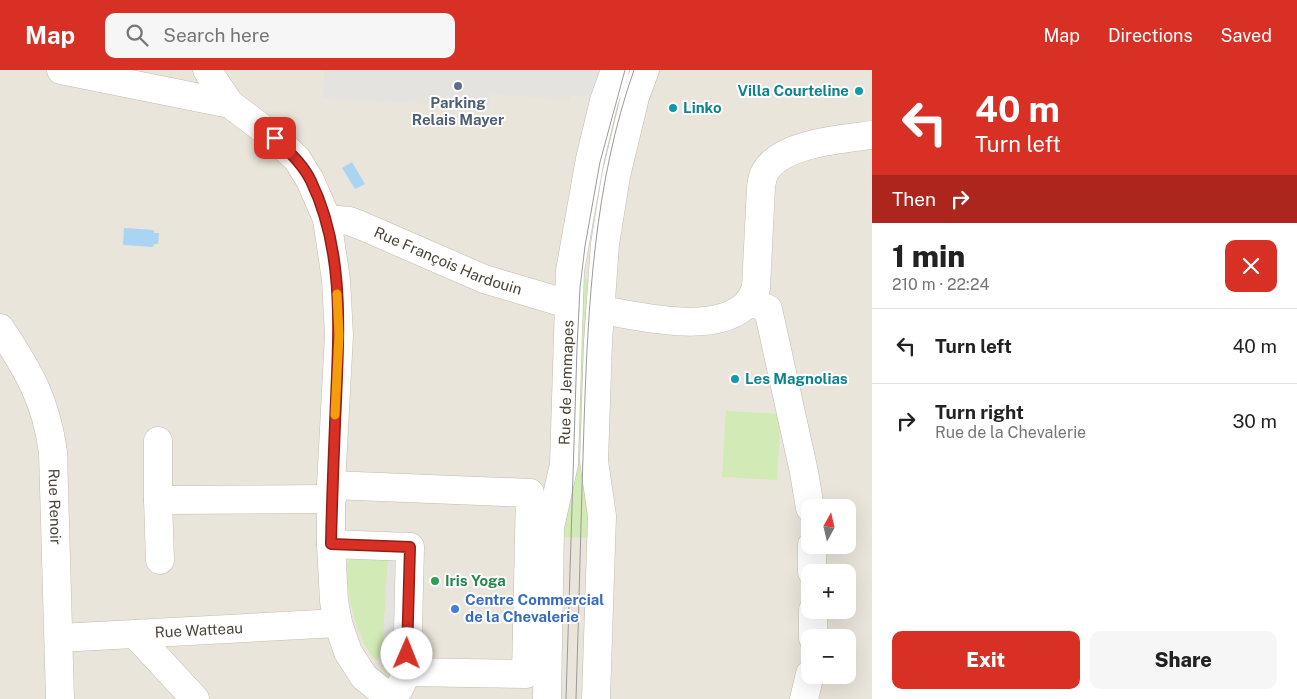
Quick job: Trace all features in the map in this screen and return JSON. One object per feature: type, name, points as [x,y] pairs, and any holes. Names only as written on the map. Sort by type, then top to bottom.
[{"type":"street","points":[[61,70],[230,104]]},
{"type":"street","points":[[207,70],[230,104],[275,138],[297,159],[310,180],[327,219],[336,280],[339,335],[331,544],[334,601],[338,624],[348,652],[364,677],[393,699],[407,672],[410,547],[331,544]]},
{"type":"street","name":"Rue de Jemmapes","points":[[547,699],[550,527],[564,464],[570,271],[590,159],[604,101],[614,70]]},
{"type":"street","name":"Rue de Jemmapes","points":[[596,699],[602,516],[594,461],[598,342],[605,244],[616,176],[636,97],[645,70]]},
{"type":"street","points":[[808,499],[804,472],[756,288],[760,194],[765,172],[785,154],[801,148],[872,135]]},
{"type":"street","name":"Rue François Hardouin","points":[[327,219],[360,224],[484,279],[568,304]]},
{"type":"street","points":[[601,310],[680,322],[718,320],[737,311],[759,305]]},
{"type":"street","name":"Rue Renoir","points":[[4,341],[29,372],[43,403],[50,427],[53,452],[60,699]]},
{"type":"street","points":[[158,441],[160,560]]},
{"type":"street","points":[[158,500],[332,492],[530,493],[526,674],[407,672]]},
{"type":"street","name":"Rue Watteau","points":[[59,638],[338,624]]},
{"type":"street","points":[[134,634],[195,699]]},
{"type":"street","points":[[804,699],[808,684]]},
{"type":"shaded area","points":[[0,70],[872,70],[872,699],[0,699]]},
{"type":"shaded area","name":"Parking Relais Mayer","points":[[324,70],[599,70],[591,96],[570,96],[570,100],[490,94],[489,108],[323,98]]},
{"type":"shaded area","points":[[388,559],[401,562],[398,661],[382,656]]},
{"type":"green space","points":[[573,278],[596,280],[598,538],[558,537]]},
{"type":"green space","points":[[726,411],[781,414],[777,480],[722,477]]},
{"type":"green space","points":[[350,558],[388,559],[382,656],[378,661],[371,655],[364,644],[353,613],[347,580],[347,567]]},
{"type":"water","points":[[352,162],[365,184],[355,189],[342,168]]},
{"type":"water","points":[[124,228],[154,230],[154,233],[159,233],[158,244],[154,244],[153,247],[123,245]]},
{"type":"tram line","points":[[566,699],[580,288],[585,246],[600,162],[625,70]]},
{"type":"tram line","points":[[576,699],[584,424],[591,289],[602,200],[610,156],[634,70]]},
{"type":"slow traffic","points":[[335,415],[339,335],[337,294]]},
{"type":"place","name":"Parking Relais Mayer","points":[[458,86]]},
{"type":"place","name":"Villa Courteline","points":[[859,91]]},
{"type":"place","name":"Linko","points":[[673,108]]},
{"type":"place","name":"Les Magnolias","points":[[735,379]]},
{"type":"place","name":"Iris Yoga","points":[[435,581]]},
{"type":"place","name":"Centre Commercial de la Chevalerie","points":[[455,609]]},
{"type":"route","points":[[275,138],[297,159],[310,180],[327,219],[336,280],[339,335],[331,544],[410,547],[407,654]]}]
